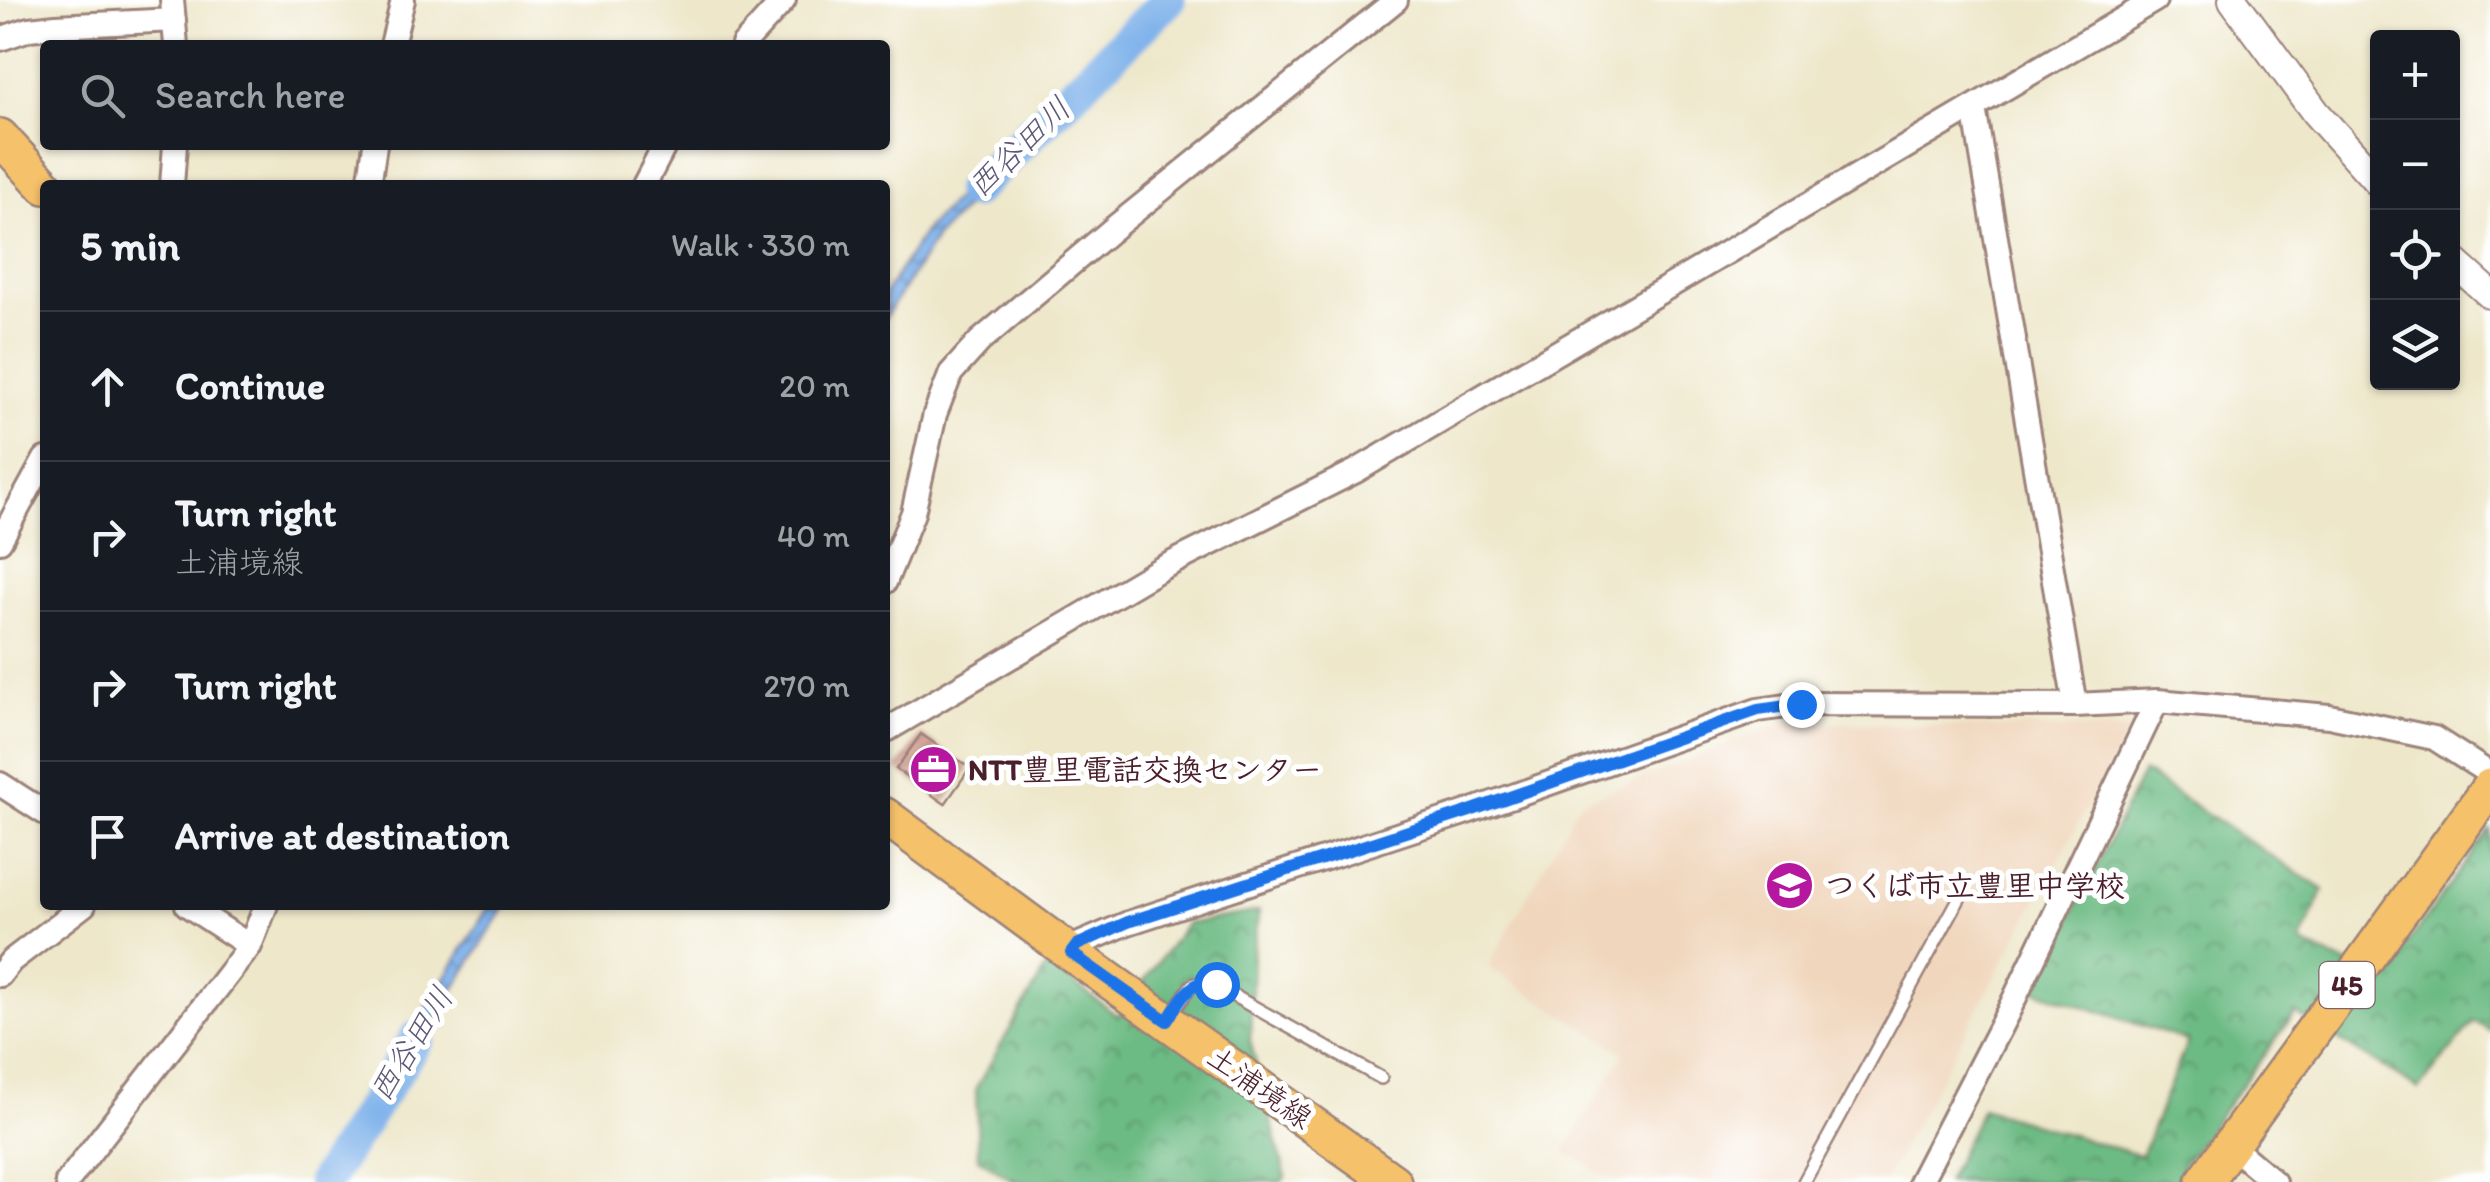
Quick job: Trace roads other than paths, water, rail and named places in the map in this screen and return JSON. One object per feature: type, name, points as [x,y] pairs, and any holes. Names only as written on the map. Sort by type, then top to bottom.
[{"type":"main road","points":[[0,137],[40,181]]},
{"type":"main road","name":"45","points":[[2204,1182],[2490,787]]},
{"type":"main road","name":"土浦境線","points":[[890,820],[1381,1178]]},
{"type":"street","points":[[393,40],[403,0]]},
{"type":"street","points":[[748,40],[784,0]]},
{"type":"street","points":[[890,570],[913,513],[936,414],[950,373],[980,341],[1115,227],[1396,0]]},
{"type":"street","points":[[890,728],[1162,568],[1356,472],[2155,0]]},
{"type":"street","points":[[2233,0],[2316,113],[2370,173]]},
{"type":"street","points":[[0,39],[29,29],[173,10],[176,40]]},
{"type":"street","points":[[1974,108],[2075,705]]},
{"type":"street","points":[[172,180],[176,150]]},
{"type":"street","points":[[370,180],[374,150]]},
{"type":"street","points":[[647,180],[662,150]]},
{"type":"street","points":[[2460,267],[2490,294]]},
{"type":"street","points":[[0,541],[40,468]]},
{"type":"street","points":[[1920,1182],[2008,1012],[2158,702]]},
{"type":"street","points":[[1071,953],[1077,945],[1128,922],[1467,812],[1758,710],[1801,704],[2158,702],[2329,716],[2434,738],[2490,774]]},
{"type":"street","points":[[0,784],[40,810]]},
{"type":"street","points":[[0,975],[12,961],[78,910]]},
{"type":"street","points":[[195,910],[250,946]]},
{"type":"street","points":[[67,1182],[250,946],[264,910]]},
{"type":"street","points":[[2230,1145],[2274,1182]]},
{"type":"lane","points":[[1804,1182],[1960,898]]},
{"type":"lane","points":[[1167,1021],[1192,985],[1207,980],[1381,1078]]},
{"type":"water","points":[[998,155],[1007,164],[936,237],[890,310],[890,285],[926,229]]},
{"type":"water","points":[[487,910],[503,910],[397,1082],[386,1074]]},
{"type":"waterway","name":"西谷田川","points":[[972,191],[1168,0]]},
{"type":"waterway","name":"西谷田川","points":[[324,1182],[417,1038]]},
{"type":"place","name":"NTT豊里電話交換センター","points":[[933,769]]},
{"type":"place","name":"つくば市立豊里中学校","points":[[1790,885]]}]
